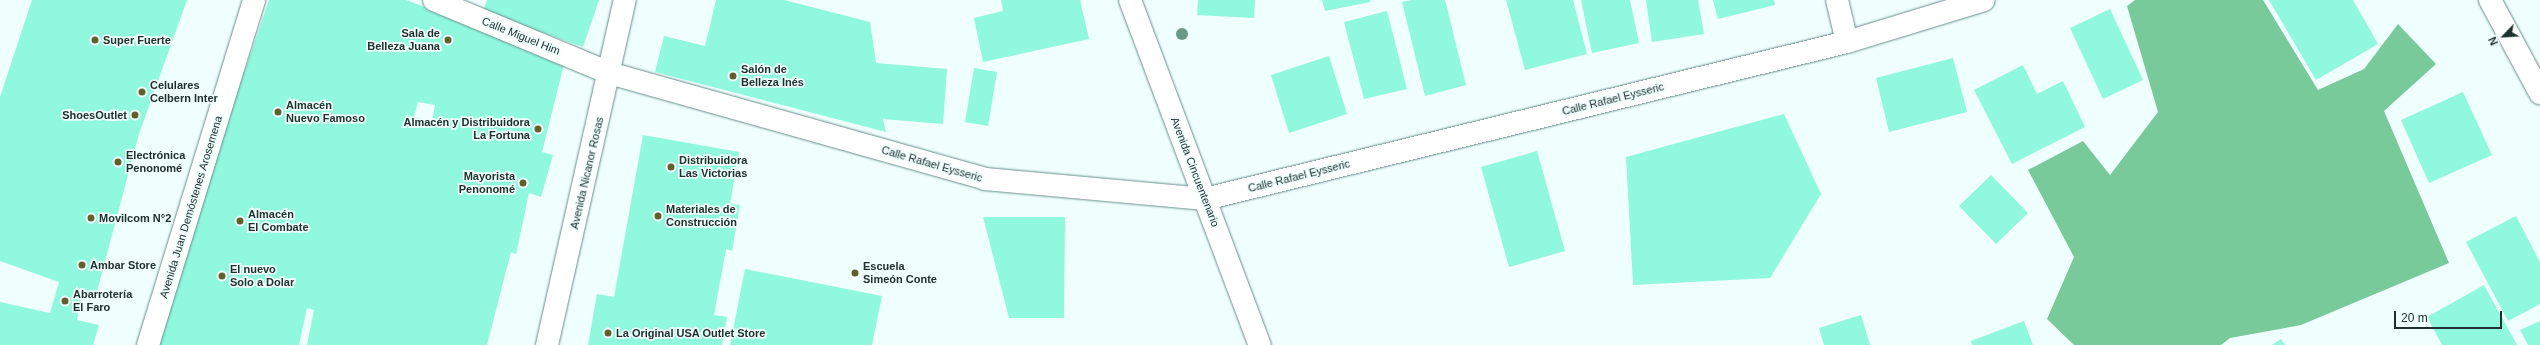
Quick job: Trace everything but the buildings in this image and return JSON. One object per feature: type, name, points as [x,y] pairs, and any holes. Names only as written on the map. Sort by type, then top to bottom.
[{"type":"street","name":"Avenida Juan Demóstenes Arosemena","points":[[148,345],[254,0]]},
{"type":"street","name":"Calle Miguel Him","points":[[434,0],[609,73]]},
{"type":"street","name":"Avenida Nicanor Rosas","points":[[547,345],[626,0]]},
{"type":"street","name":"Avenida Cincuentenario","points":[[1130,0],[1260,345]]},
{"type":"street","points":[[1837,0],[1847,42]]},
{"type":"street","name":"Calle Rafael Eysseric","points":[[609,73],[985,179],[1205,199],[1847,42],[1984,0]]},
{"type":"street","points":[[2490,0],[2540,93]]},
{"type":"green space","points":[[2135,0],[2263,0],[2318,90],[2364,69],[2398,24],[2436,64],[2384,111],[2449,263],[2301,325],[2230,338],[2221,345],[2074,345],[2047,319],[2074,257],[2028,170],[2083,141],[2110,175],[2158,112],[2127,6]]},
{"type":"place","name":"Super Fuerte","points":[[95,40]]},
{"type":"place","name":"Sala de Belleza Juana","points":[[448,40]]},
{"type":"place","name":"Salón de Belleza Inés","points":[[733,76]]},
{"type":"place","name":"Celulares Celbern Inter","points":[[142,92]]},
{"type":"place","name":"Almacén Nuevo Famoso","points":[[278,112]]},
{"type":"place","name":"ShoesOutlet","points":[[135,115]]},
{"type":"place","name":"Almacén y Distribuidora La Fortuna","points":[[538,129]]},
{"type":"place","name":"Electrónica Penonomé","points":[[118,162]]},
{"type":"place","name":"Distribuidora Las Victorias","points":[[671,167]]},
{"type":"place","name":"Mayorista Penonomé","points":[[523,183]]},
{"type":"place","name":"Materiales de Construcción","points":[[658,216]]},
{"type":"place","name":"Movilcom N°2","points":[[91,218]]},
{"type":"place","name":"Almacén El Combate","points":[[240,221]]},
{"type":"place","name":"Ambar Store","points":[[82,265]]},
{"type":"place","name":"Escuela Simeón Conte","points":[[855,273]]},
{"type":"place","name":"El nuevo Solo a Dolar","points":[[222,276]]},
{"type":"place","name":"Abarrotería El Faro","points":[[65,301]]},
{"type":"place","name":"La Original USA Outlet Store","points":[[608,333]]}]
